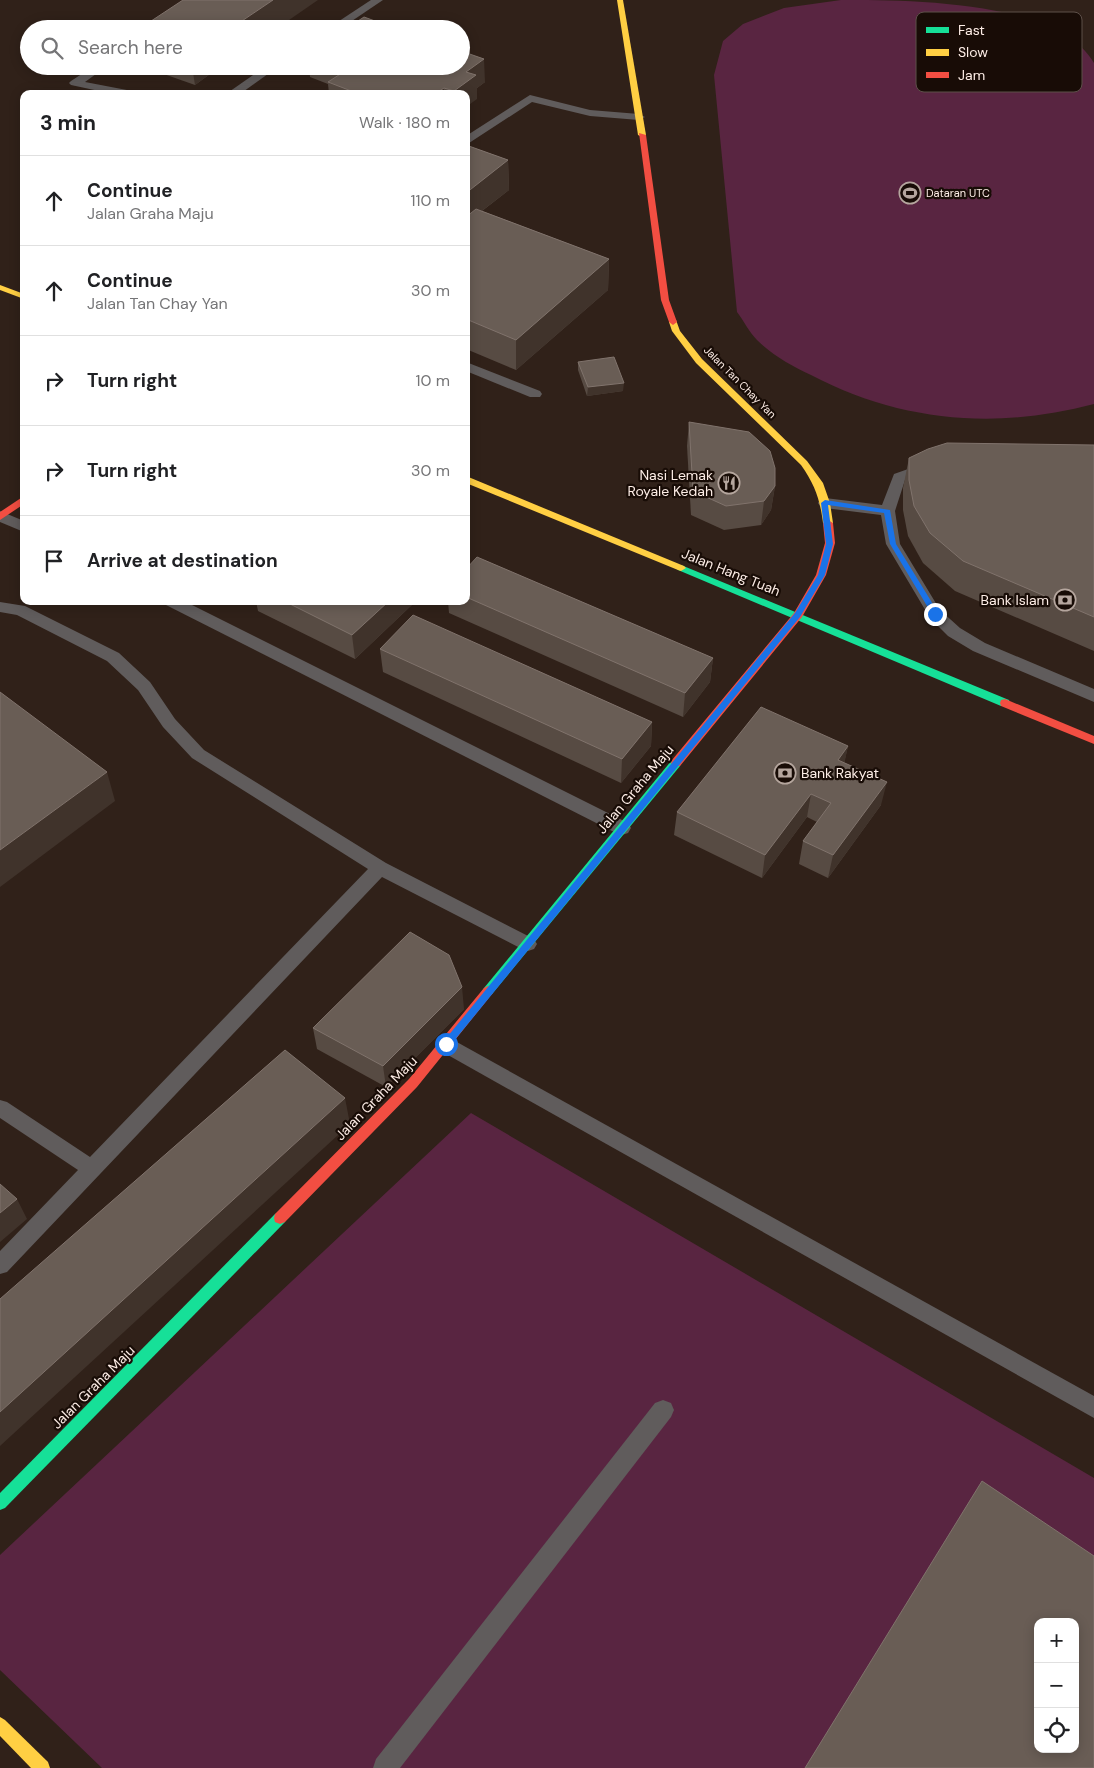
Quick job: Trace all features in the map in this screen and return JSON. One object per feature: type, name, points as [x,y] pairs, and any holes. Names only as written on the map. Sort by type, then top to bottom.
[{"type":"main road","name":"Jalan Tan Chay Yan","points":[[620,0],[639,117],[664,300],[676,331],[699,361],[804,463],[818,483],[825,503],[830,544],[821,575],[798,615]]},
{"type":"main road","points":[[0,287],[20,295]]},
{"type":"main road","name":"Jalan Hang Tuah","points":[[470,481],[798,615],[1094,740]]},
{"type":"main road","points":[[0,516],[20,502]]},
{"type":"main road","name":"Jalan Graha Maju","points":[[0,1503],[413,1083],[798,615]]},
{"type":"main road","points":[[0,1725],[42,1768]]},
{"type":"lane","points":[[346,20],[378,0]]},
{"type":"lane","points":[[88,75],[75,83],[111,90]]},
{"type":"lane","points":[[238,90],[260,75]]},
{"type":"lane","points":[[470,139],[530,98],[590,113],[639,117]]},
{"type":"lane","points":[[470,368],[535,394]]},
{"type":"lane","points":[[937,464],[900,477],[888,511],[893,544],[935,614],[954,632],[979,647],[1094,696]]},
{"type":"lane","points":[[825,503],[888,511]]},
{"type":"lane","points":[[0,516],[20,526]]},
{"type":"lane","points":[[178,605],[622,828]]},
{"type":"lane","points":[[0,607],[20,610],[113,657],[144,686],[169,723],[198,754],[380,868],[528,944]]},
{"type":"lane","points":[[0,1265],[380,868]]},
{"type":"lane","points":[[446,1044],[1094,1408]]},
{"type":"lane","points":[[0,1108],[92,1169]]},
{"type":"lane","points":[[385,1768],[663,1410]]},
{"type":"shaded area","name":"Dataran UTC","points":[[841,0],[903,1],[941,3],[1000,12],[916,12],[916,92],[1082,92],[1082,49],[1094,63],[1094,404],[1058,412],[985,419],[914,412],[879,403],[845,391],[804,372],[769,351],[751,334],[737,312],[714,75],[723,41],[743,24],[784,8]]},
{"type":"shaded area","points":[[471,1113],[1094,1478],[1094,1768],[102,1768],[0,1670],[0,1555]]},
{"type":"building","points":[[183,0],[273,0],[243,20],[153,20]]},
{"type":"building","points":[[364,17],[372,20],[360,20]]},
{"type":"building","points":[[470,54],[484,59],[470,69]]},
{"type":"building","points":[[470,73],[476,75],[455,90],[444,88],[441,90],[349,90],[328,82],[339,75],[470,75]]},
{"type":"building","points":[[470,146],[508,160],[470,190]]},
{"type":"building","points":[[476,209],[609,259],[516,340],[470,321],[470,214]]},
{"type":"building","points":[[614,357],[624,383],[588,387],[578,362]]},
{"type":"building","name":"Nasi Lemak Royale Kedah","points":[[689,422],[749,432],[770,451],[775,468],[775,486],[764,501],[726,506],[693,491]]},
{"type":"building","points":[[947,443],[1094,445],[1094,617],[963,561],[930,533],[914,506],[909,480],[909,458]]},
{"type":"building","points":[[477,557],[713,658],[685,693],[470,599],[470,565]]},
{"type":"building","points":[[292,605],[385,605],[352,635]]},
{"type":"building","points":[[413,615],[652,722],[622,759],[380,649]]},
{"type":"building","points":[[0,692],[107,772],[0,850]]},
{"type":"building","points":[[761,707],[848,746],[838,760],[887,782],[833,855],[803,841],[831,803],[811,794],[765,855],[677,812]]},
{"type":"building","points":[[410,932],[449,955],[462,987],[383,1066],[313,1028]]},
{"type":"building","points":[[285,1050],[345,1098],[0,1412],[0,1299]]},
{"type":"building","points":[[0,1184],[17,1199],[0,1213]]},
{"type":"building","points":[[982,1481],[1094,1556],[1094,1768],[805,1768]]},
{"type":"traffic: fast","points":[[681,568],[1005,703]]},
{"type":"traffic: fast","points":[[488,991],[676,763]]},
{"type":"traffic: fast","points":[[0,1503],[280,1218]]},
{"type":"traffic: slow","points":[[620,0],[642,135]]},
{"type":"traffic: slow","points":[[0,287],[20,295]]},
{"type":"traffic: slow","points":[[673,322],[676,331],[699,361],[804,463],[818,483],[825,503],[828,523]]},
{"type":"traffic: slow","points":[[470,481],[681,568]]},
{"type":"traffic: slow","points":[[0,1725],[42,1768]]},
{"type":"traffic: jam","points":[[642,135],[665,300],[673,322]]},
{"type":"traffic: jam","points":[[0,517],[20,502]]},
{"type":"traffic: jam","points":[[676,763],[798,615],[821,575],[830,543],[828,523]]},
{"type":"traffic: jam","points":[[1005,703],[1094,740]]},
{"type":"traffic: jam","points":[[280,1218],[413,1083],[488,991]]},
{"type":"place","name":"Dataran UTC","points":[[910,193]]},
{"type":"place","name":"Nasi Lemak Royale Kedah","points":[[729,483]]},
{"type":"place","name":"Bank Islam","points":[[1065,600]]},
{"type":"place","name":"Bank Rakyat","points":[[785,773]]},
{"type":"route","points":[[446,1044],[798,615],[821,575],[830,544],[825,503],[888,511],[893,544],[935,614]]}]
